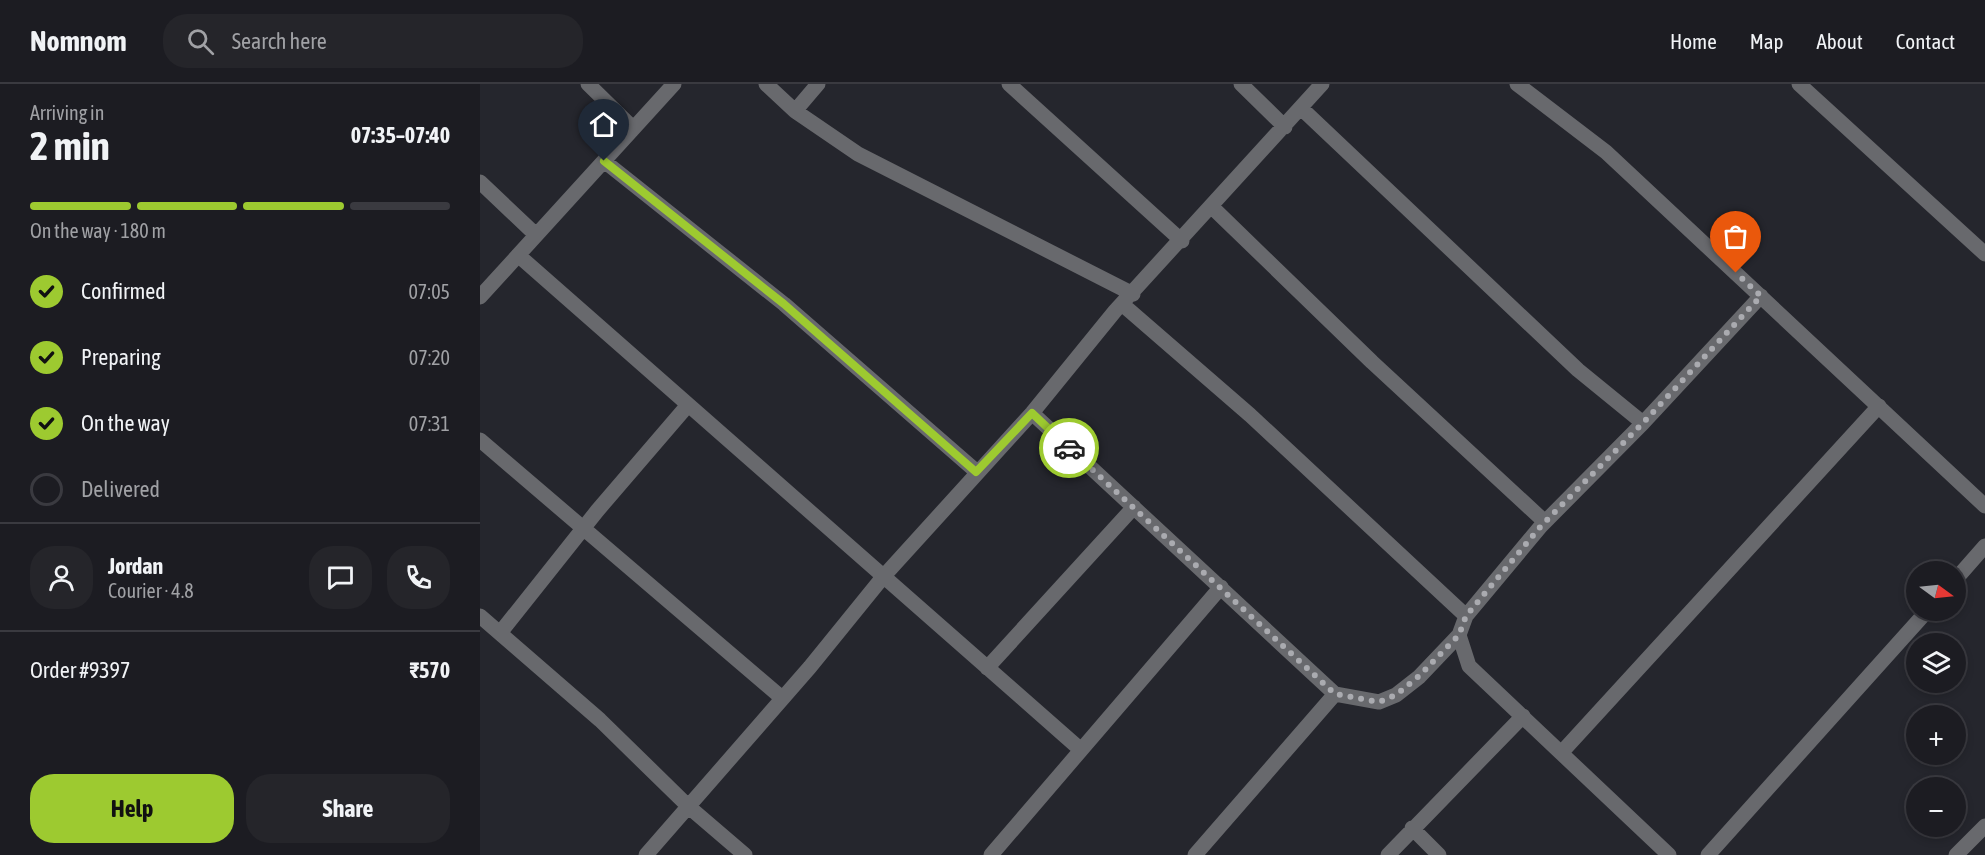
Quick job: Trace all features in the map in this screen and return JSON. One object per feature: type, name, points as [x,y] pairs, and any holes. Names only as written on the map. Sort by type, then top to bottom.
[{"type":"street","points":[[588,84],[633,128]]},
{"type":"street","points":[[480,297],[674,84]]},
{"type":"street","points":[[766,84],[795,111],[858,154],[1128,299],[1466,616]]},
{"type":"street","points":[[795,111],[818,84]]},
{"type":"street","points":[[1009,84],[1182,241]]},
{"type":"street","points":[[1241,84],[1285,127]]},
{"type":"street","points":[[646,855],[883,577],[1032,413],[1128,299],[1322,84]]},
{"type":"street","points":[[1517,84],[1606,152],[1985,506]]},
{"type":"street","points":[[1799,84],[1985,254]]},
{"type":"street","points":[[1301,108],[1578,370],[1643,423]]},
{"type":"street","points":[[604,161],[784,304],[976,472]]},
{"type":"street","points":[[480,182],[536,235]]},
{"type":"street","points":[[1212,207],[1372,362],[1545,522]]},
{"type":"street","points":[[518,255],[1081,750]]},
{"type":"street","points":[[1032,413],[1335,694],[1379,702],[1396,695],[1419,676],[1459,635],[1466,616],[1545,522],[1643,423],[1761,296]]},
{"type":"street","points":[[500,633],[688,405]]},
{"type":"street","points":[[1562,752],[1880,406]]},
{"type":"street","points":[[480,440],[782,698]]},
{"type":"street","points":[[987,668],[1134,507]]},
{"type":"street","points":[[1966,568],[1985,546]]},
{"type":"street","points":[[991,855],[1221,587]]},
{"type":"street","points":[[480,616],[600,720],[689,807],[745,855]]},
{"type":"street","points":[[1708,855],[1918,621]]},
{"type":"street","points":[[1459,635],[1469,666],[1669,855]]},
{"type":"street","points":[[1195,855],[1335,694]]},
{"type":"street","points":[[1388,855],[1523,716]]},
{"type":"street","points":[[1956,855],[1985,826]]},
{"type":"street","points":[[1412,828],[1439,855]]},
{"type":"way so far","points":[[1069,448],[1335,694],[1379,702],[1396,695],[1419,676],[1459,635],[1466,616],[1541,526],[1643,423],[1761,296],[1736,273]]},
{"type":"route","points":[[604,161],[784,304],[918,424],[976,472],[1032,413],[1069,448]]}]
